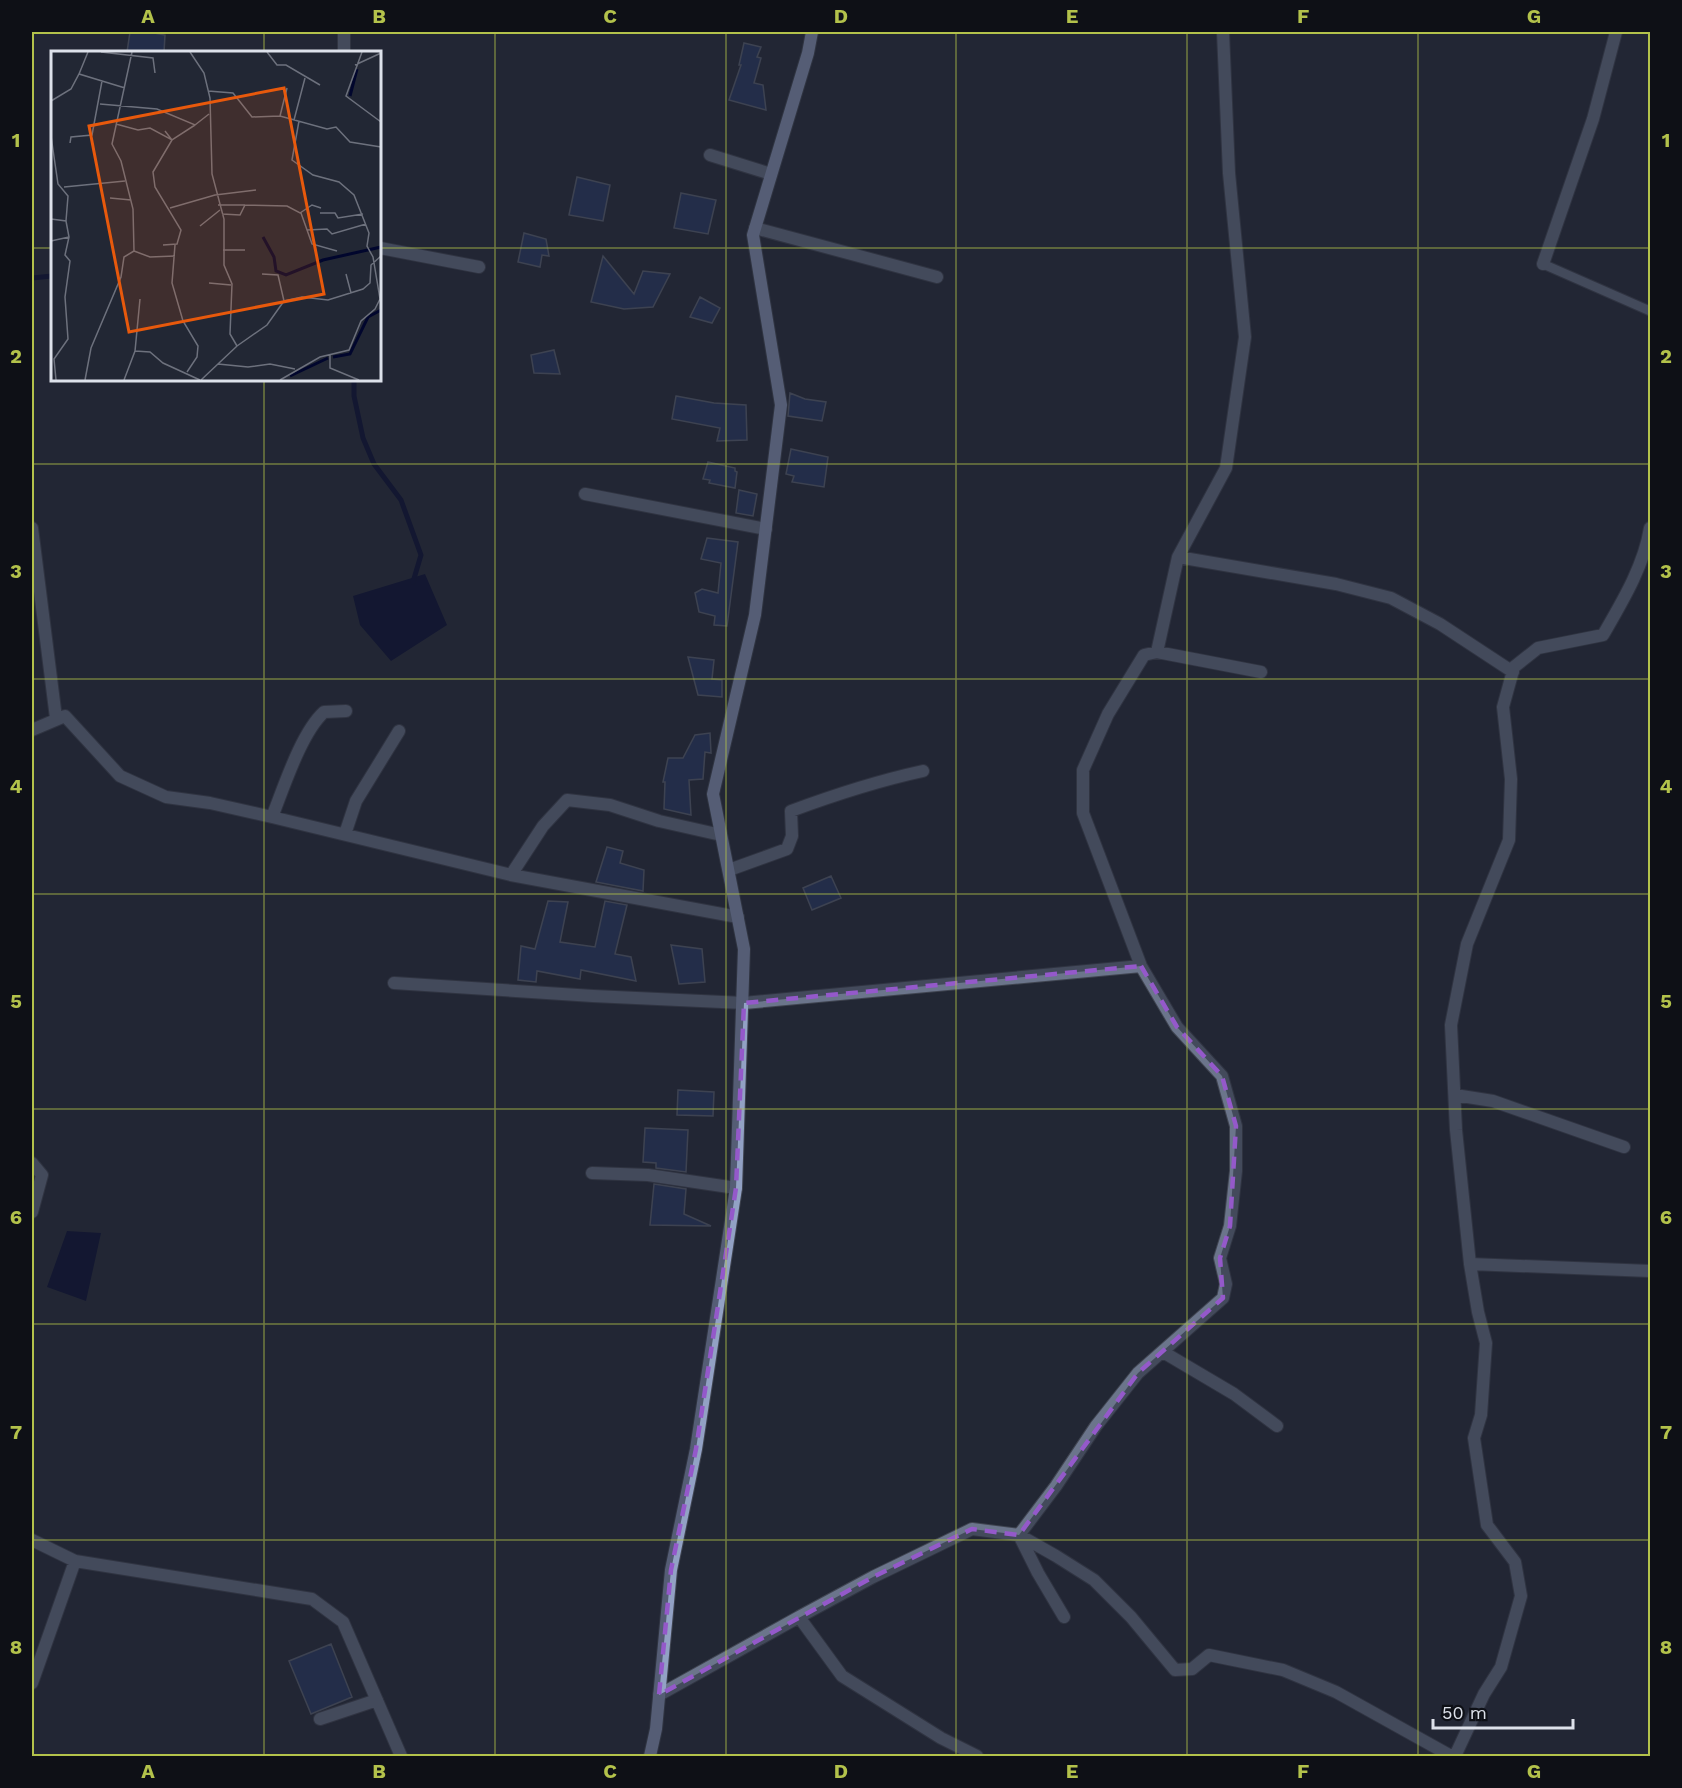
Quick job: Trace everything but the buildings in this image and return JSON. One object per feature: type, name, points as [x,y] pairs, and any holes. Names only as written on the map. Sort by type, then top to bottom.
[{"type":"street","points":[[344,32],[344,51]]},
{"type":"street","points":[[650,1756],[656,1729],[671,1570],[696,1449],[736,1188],[744,1003],[744,949],[713,794],[755,615],[781,405],[753,235],[808,53],[812,32]]},
{"type":"street","points":[[1157,652],[1178,557],[1226,468],[1245,337],[1229,173],[1223,32]]},
{"type":"street","points":[[1543,264],[1593,119],[1616,32]]},
{"type":"street","points":[[710,155],[771,174]]},
{"type":"street","points":[[755,228],[937,277]]},
{"type":"street","points":[[381,248],[479,267]]},
{"type":"street","points":[[585,494],[766,529]]},
{"type":"street","points":[[32,528],[34,561],[56,718]]},
{"type":"street","points":[[659,1695],[873,1577],[972,1529],[1019,1535],[1094,1580],[1131,1617],[1175,1670],[1192,1669],[1209,1654],[1283,1670],[1336,1692],[1453,1756],[1484,1694],[1501,1667],[1521,1596],[1515,1562],[1487,1525],[1479,1481],[1474,1438],[1480,1415],[1486,1343],[1470,1264],[1456,1130],[1451,1025],[1467,944],[1509,840],[1511,778],[1503,707],[1514,667],[1538,648],[1603,635],[1626,596],[1648,544],[1650,528]]},
{"type":"street","points":[[1178,557],[1336,584],[1391,598],[1440,624],[1513,672]]},
{"type":"street","points":[[1019,1535],[1056,1486],[1096,1426],[1138,1373],[1223,1298],[1226,1284],[1220,1258],[1230,1226],[1236,1171],[1236,1126],[1222,1076],[1177,1027],[1141,966],[1083,813],[1083,770],[1108,714],[1144,655],[1157,652],[1261,672]]},
{"type":"street","points":[[272,817],[293,765],[315,720],[324,712],[346,711]]},
{"type":"street","points":[[32,730],[56,718],[66,716],[120,776],[166,797],[210,803],[272,817],[511,875],[738,917]]},
{"type":"street","points":[[345,834],[356,801],[399,730]]},
{"type":"street","points":[[729,870],[787,849],[792,836],[791,811],[887,778],[923,771]]},
{"type":"street","points":[[511,875],[543,826],[567,800],[610,805],[659,821],[721,835]]},
{"type":"street","points":[[394,983],[744,1003],[1141,966]]},
{"type":"street","points":[[1455,1095],[1493,1101],[1624,1147]]},
{"type":"street","points":[[32,1163],[42,1175],[32,1212]]},
{"type":"street","points":[[592,1173],[648,1175],[736,1188]]},
{"type":"street","points":[[1470,1264],[1650,1271]]},
{"type":"street","points":[[1162,1352],[1234,1394],[1277,1426]]},
{"type":"street","points":[[1019,1535],[1064,1617]]},
{"type":"street","points":[[32,1540],[75,1561],[312,1599],[343,1622],[401,1756]]},
{"type":"street","points":[[32,1683],[75,1561]]},
{"type":"street","points":[[799,1617],[842,1676],[941,1738],[977,1756]]},
{"type":"street","points":[[320,1719],[377,1700]]},
{"type":"lane","points":[[1543,264],[1650,312]]},
{"type":"highlighted area","points":[[1141,966],[1177,1027],[1222,1076],[1236,1126],[1230,1226],[1220,1258],[1223,1298],[1138,1373],[1019,1535],[972,1529],[873,1577],[659,1695],[671,1570],[696,1449],[736,1188],[744,1003]]},
{"type":"water","points":[[425,574],[447,625],[391,661],[360,625],[353,596]]},
{"type":"water","points":[[67,1231],[101,1233],[86,1301],[47,1287]]},
{"type":"waterway","points":[[32,278],[51,276]]},
{"type":"waterway","points":[[354,381],[354,396],[363,438],[374,464],[401,500],[421,555],[413,582]]}]
